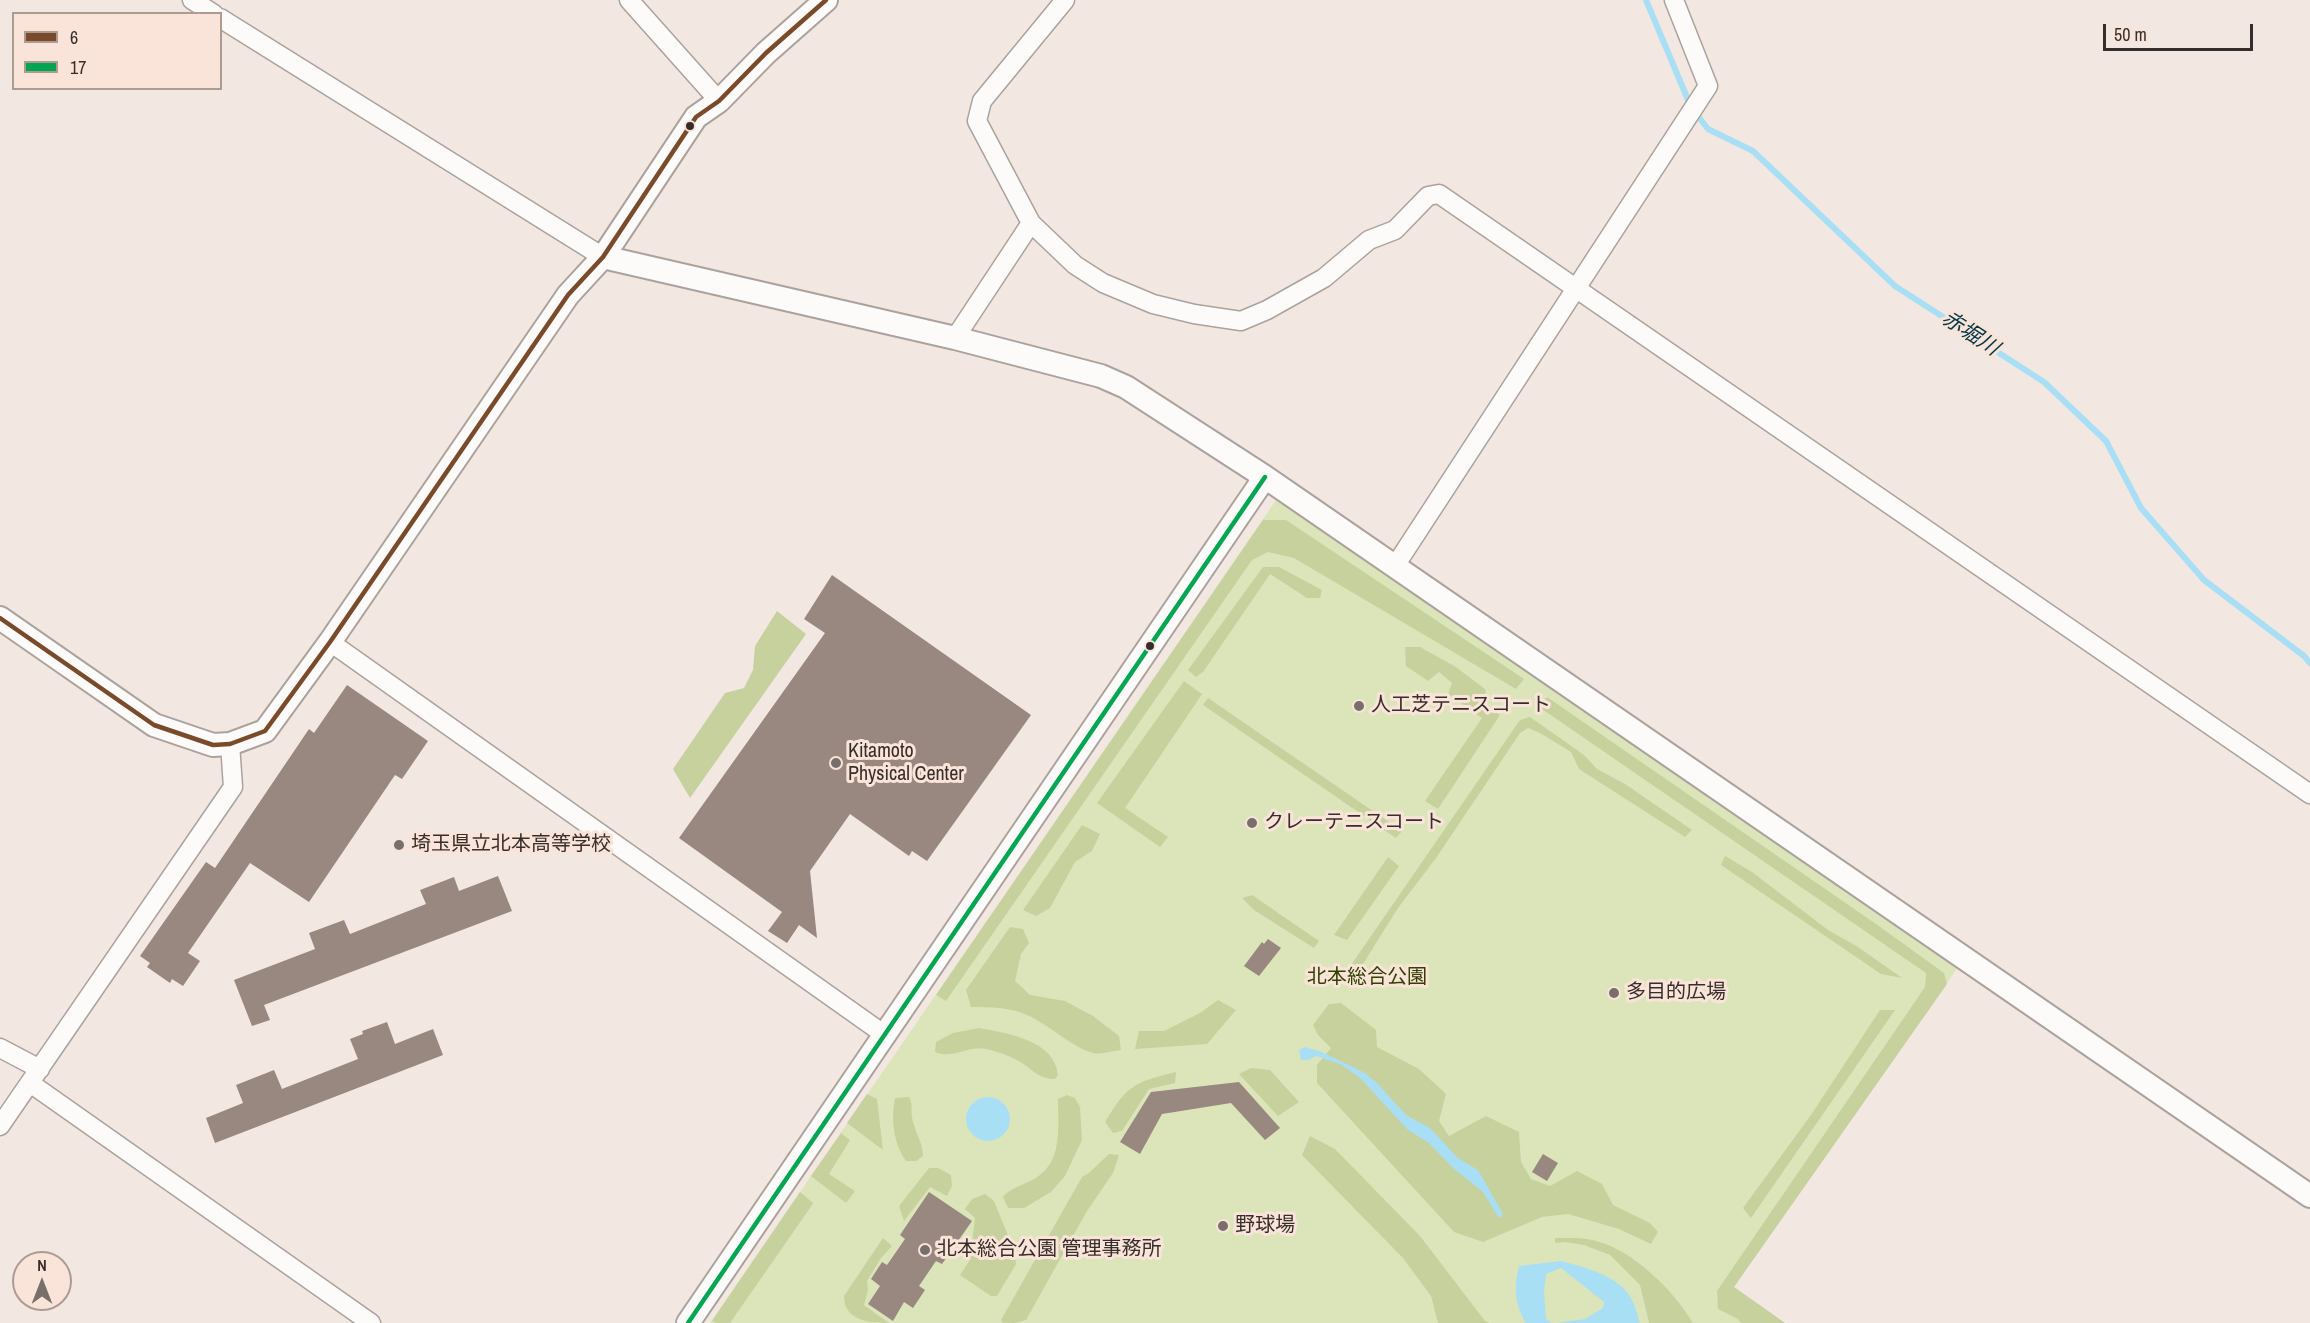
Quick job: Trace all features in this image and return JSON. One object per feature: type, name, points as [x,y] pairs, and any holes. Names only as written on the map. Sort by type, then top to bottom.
[{"type":"street","points":[[192,0],[211,12]]},
{"type":"street","points":[[629,0],[719,102]]},
{"type":"street","points":[[0,618],[154,725],[213,745],[230,744],[265,731],[330,642],[568,295],[603,257],[696,117],[719,102],[766,53],[826,0]]},
{"type":"street","points":[[1065,0],[982,101],[977,121],[1031,223],[1075,265],[1103,283],[1153,304],[1194,314],[1241,321],[1267,310],[1324,278],[1369,240],[1395,230],[1428,196],[1438,194],[2310,794]]},
{"type":"street","points":[[1395,566],[1708,86],[1674,0]]},
{"type":"street","points":[[222,19],[603,257],[955,338],[1101,376],[1126,387],[1265,477],[2310,1196]]},
{"type":"street","points":[[955,338],[1031,223]]},
{"type":"street","points":[[688,1323],[1265,477]]},
{"type":"street","points":[[330,642],[885,1035]]},
{"type":"street","points":[[0,1126],[233,787],[230,744]]},
{"type":"street","points":[[0,1048],[371,1323]]},
{"type":"green space","name":"北本総合公園","points":[[1276,500],[1958,967],[1734,1287],[1785,1323],[710,1323]]},
{"type":"green space","points":[[1263,520],[1286,520],[1524,679],[1516,689],[1294,558],[1268,552],[1252,560],[946,1001],[936,995]]},
{"type":"green space","points":[[1263,567],[1279,567],[1322,590],[1320,598],[1307,598],[1270,574],[1203,672],[1196,677],[1188,670]]},
{"type":"green space","points":[[777,611],[806,634],[690,798],[673,769],[725,693],[744,688],[753,670],[755,646]]},
{"type":"green space","points":[[1405,647],[1420,647],[1456,667],[1486,690],[1484,701],[1500,715],[1438,809],[1425,801],[1482,718],[1448,694],[1452,683],[1439,672],[1428,681],[1406,666]]},
{"type":"green space","points":[[1184,681],[1202,694],[1125,808],[1168,837],[1160,847],[1097,803]]},
{"type":"green space","points":[[1547,697],[1944,973],[1947,984],[1734,1287],[1785,1323],[1741,1323],[1738,1319],[1718,1309],[1717,1291],[1925,987],[1926,973],[1539,707]]},
{"type":"green space","points":[[1208,698],[1402,831],[1396,838],[1377,825],[1203,705]]},
{"type":"green space","points":[[1530,717],[1584,755],[1597,769],[1625,784],[1692,830],[1685,837],[1579,769],[1571,752],[1528,728],[1520,733],[1436,858],[1398,908],[1363,964],[1351,965],[1520,720]]},
{"type":"green space","points":[[1082,825],[1100,834],[1092,851],[1075,862],[1050,908],[1036,916],[1023,910]]},
{"type":"green space","points":[[1725,856],[1752,872],[1828,930],[1858,947],[1902,978],[1881,974],[1721,865]]},
{"type":"green space","points":[[1388,857],[1399,866],[1347,940],[1334,935]]},
{"type":"green space","points":[[1252,895],[1319,941],[1314,948],[1254,910],[1242,898]]},
{"type":"green space","points":[[1010,927],[1023,929],[1029,943],[1021,954],[1015,981],[1030,995],[1065,1001],[1093,1016],[1119,1036],[1121,1050],[1093,1053],[1020,1012],[999,1008],[971,1007],[966,990]]},
{"type":"green space","points":[[1218,1000],[1236,1010],[1207,1044],[1135,1049],[1139,1031],[1164,1031],[1200,1013]]},
{"type":"green space","points":[[1341,1003],[1376,1030],[1377,1047],[1419,1069],[1446,1094],[1439,1121],[1449,1136],[1486,1116],[1519,1132],[1521,1162],[1531,1179],[1550,1186],[1577,1171],[1602,1184],[1613,1205],[1650,1223],[1658,1232],[1651,1244],[1619,1229],[1568,1214],[1542,1217],[1483,1242],[1454,1232],[1317,1083],[1317,1065],[1331,1048],[1318,1035],[1313,1025],[1329,1004]]},
{"type":"green space","points":[[1880,1010],[1895,1010],[1751,1218],[1743,1208],[1811,1115]]},
{"type":"green space","points":[[979,1028],[1015,1036],[1039,1046],[1055,1063],[1058,1075],[1055,1079],[1044,1077],[1014,1059],[986,1049],[973,1049],[954,1054],[935,1052],[936,1042],[953,1033]]},
{"type":"green space","points":[[1251,1068],[1270,1070],[1299,1102],[1278,1116],[1239,1074]]},
{"type":"green space","points":[[1176,1072],[1175,1083],[1149,1089],[1122,1131],[1113,1133],[1105,1122],[1126,1093],[1141,1082]]},
{"type":"green space","points":[[867,1094],[877,1099],[883,1150],[847,1123]]},
{"type":"green space","points":[[1067,1095],[1075,1098],[1080,1107],[1082,1140],[1065,1176],[1051,1192],[1024,1208],[1008,1208],[1003,1197],[1014,1188],[1036,1178],[1051,1162],[1057,1143],[1058,1099]]},
{"type":"green space","points":[[909,1097],[913,1122],[923,1151],[923,1156],[916,1161],[906,1161],[898,1147],[894,1131],[895,1098]]},
{"type":"green space","points":[[841,1133],[850,1140],[829,1174],[855,1191],[846,1203],[811,1176]]},
{"type":"green space","points":[[1310,1136],[1335,1149],[1420,1236],[1485,1321],[1490,1323],[1438,1323],[1431,1296],[1403,1258],[1302,1155]]},
{"type":"green space","points":[[1109,1154],[1119,1155],[1113,1173],[1087,1211],[1026,1320],[1003,1323],[1001,1320],[1082,1177]]},
{"type":"green space","points":[[929,1168],[938,1168],[951,1175],[952,1186],[947,1196],[930,1187],[904,1221],[899,1206]]},
{"type":"green space","points":[[800,1192],[813,1203],[810,1208],[730,1323],[712,1321]]},
{"type":"green space","points":[[985,1194],[994,1201],[1015,1253],[1016,1264],[997,1296],[991,1296],[960,1275],[970,1260],[975,1218],[965,1209],[972,1199]]},
{"type":"green space","points":[[883,1238],[892,1246],[881,1258],[867,1281],[868,1290],[864,1305],[889,1323],[866,1321],[853,1316],[848,1311],[844,1296]]},
{"type":"green space","points":[[1555,1238],[1591,1240],[1624,1253],[1664,1285],[1693,1323],[1649,1323],[1640,1285],[1610,1255],[1584,1245],[1555,1243]]},
{"type":"water","points":[[1305,1047],[1322,1052],[1365,1073],[1377,1083],[1406,1115],[1430,1128],[1458,1158],[1478,1170],[1503,1214],[1499,1218],[1483,1192],[1453,1168],[1429,1143],[1408,1130],[1360,1078],[1340,1064],[1316,1056],[1308,1060],[1301,1060],[1299,1050]]},
{"type":"water","points":[[988,1097],[1003,1104],[1010,1119],[1003,1134],[988,1141],[973,1134],[966,1119],[973,1104]]},
{"type":"water","points":[[1561,1261],[1601,1274],[1620,1285],[1632,1300],[1640,1323],[1557,1323],[1585,1319],[1603,1308],[1604,1302],[1561,1268],[1546,1274],[1544,1291],[1546,1319],[1552,1323],[1526,1323],[1516,1295],[1519,1266]]},
{"type":"building","points":[[832,575],[1031,715],[927,861],[912,851],[909,856],[850,814],[810,871],[817,938],[799,925],[787,943],[768,931],[782,912],[679,838],[825,633],[804,619]]},
{"type":"building","points":[[347,685],[428,741],[402,779],[395,775],[309,902],[250,863],[188,953],[200,961],[183,986],[172,979],[170,983],[147,967],[150,963],[140,956],[206,862],[215,868],[309,729],[314,733]]},
{"type":"building","points":[[498,876],[512,911],[264,1005],[270,1020],[252,1026],[234,980],[315,949],[309,933],[344,920],[350,934],[426,904],[420,890],[454,877],[459,891]]},
{"type":"building","points":[[1268,939],[1281,948],[1259,976],[1244,966],[1262,942],[1264,944]]},
{"type":"building","points":[[387,1022],[395,1044],[433,1029],[443,1055],[215,1143],[206,1118],[243,1103],[236,1085],[274,1070],[282,1089],[358,1059],[350,1039],[363,1034],[362,1031]]},
{"type":"building","points":[[1239,1082],[1280,1128],[1265,1140],[1231,1103],[1162,1114],[1140,1154],[1120,1142],[1151,1092]]},
{"type":"building","points":[[1543,1154],[1558,1163],[1547,1181],[1532,1172]]},
{"type":"building","name":"北本総合公園 管理事務所","points":[[929,1192],[972,1221],[942,1264],[936,1261],[919,1286],[925,1290],[913,1308],[904,1302],[893,1321],[868,1304],[880,1286],[871,1279],[882,1262],[887,1265],[905,1239],[900,1235]]},
{"type":"waterway","name":"赤堀川","points":[[1646,0],[1691,107],[1708,129],[1753,151],[1895,286],[2044,382],[2106,441],[2141,508],[2204,580],[2304,656],[2310,663]]},
{"type":"transit line","name":"6","points":[[0,618],[154,725],[213,745],[230,744],[265,731],[330,642],[568,295],[603,257],[696,117],[719,101],[766,53],[826,0]]},
{"type":"transit line","name":"17","points":[[688,1323],[1265,477]]},
{"type":"place","name":"人工芝テニスコート","points":[[1359,706]]},
{"type":"place","name":"Kitamoto Physical Center","points":[[836,763]]},
{"type":"place","name":"クレーテニスコート","points":[[1252,823]]},
{"type":"place","name":"埼玉県立北本高等学校","points":[[399,845]]},
{"type":"place","name":"多目的広場","points":[[1614,993]]},
{"type":"place","name":"野球場","points":[[1223,1226]]},
{"type":"place","name":"北本総合公園 管理事務所","points":[[925,1250]]}]
